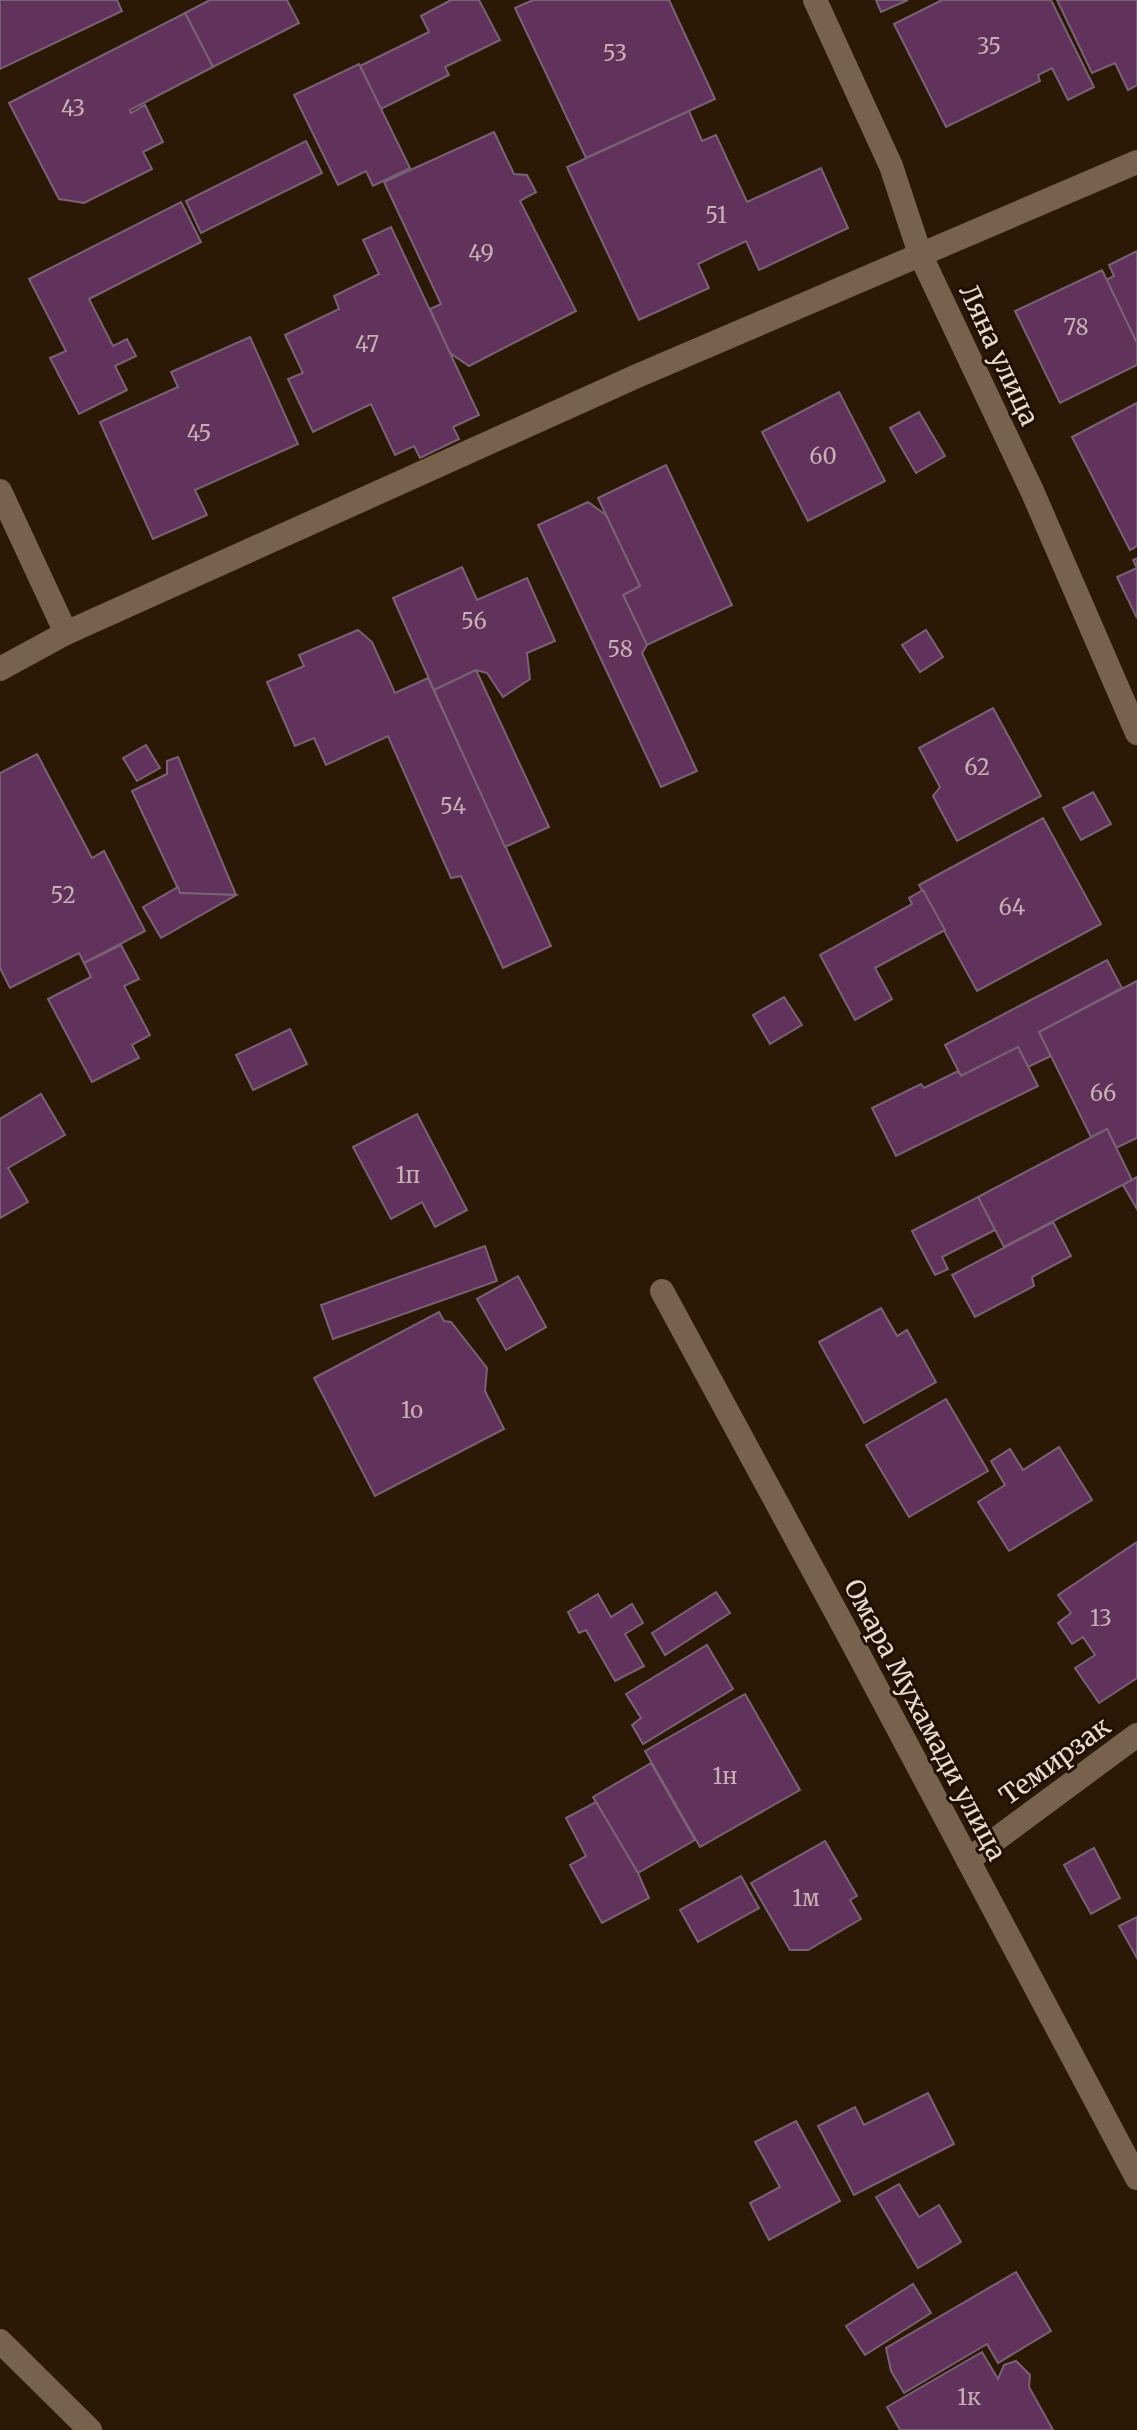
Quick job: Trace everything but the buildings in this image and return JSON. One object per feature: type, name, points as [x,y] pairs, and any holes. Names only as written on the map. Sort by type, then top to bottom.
[{"type":"street","name":"Ляна улица","points":[[815,0],[891,166],[920,254],[1033,493],[1137,733]]},
{"type":"street","points":[[0,669],[66,633],[622,383],[1137,162]]},
{"type":"street","points":[[0,491],[66,633]]},
{"type":"street","name":"Омара Мухамади улица","points":[[662,1291],[1137,2178]]},
{"type":"street","name":"Темирзак","points":[[968,1860],[1137,1735]]},
{"type":"street","points":[[0,2341],[90,2430]]}]
